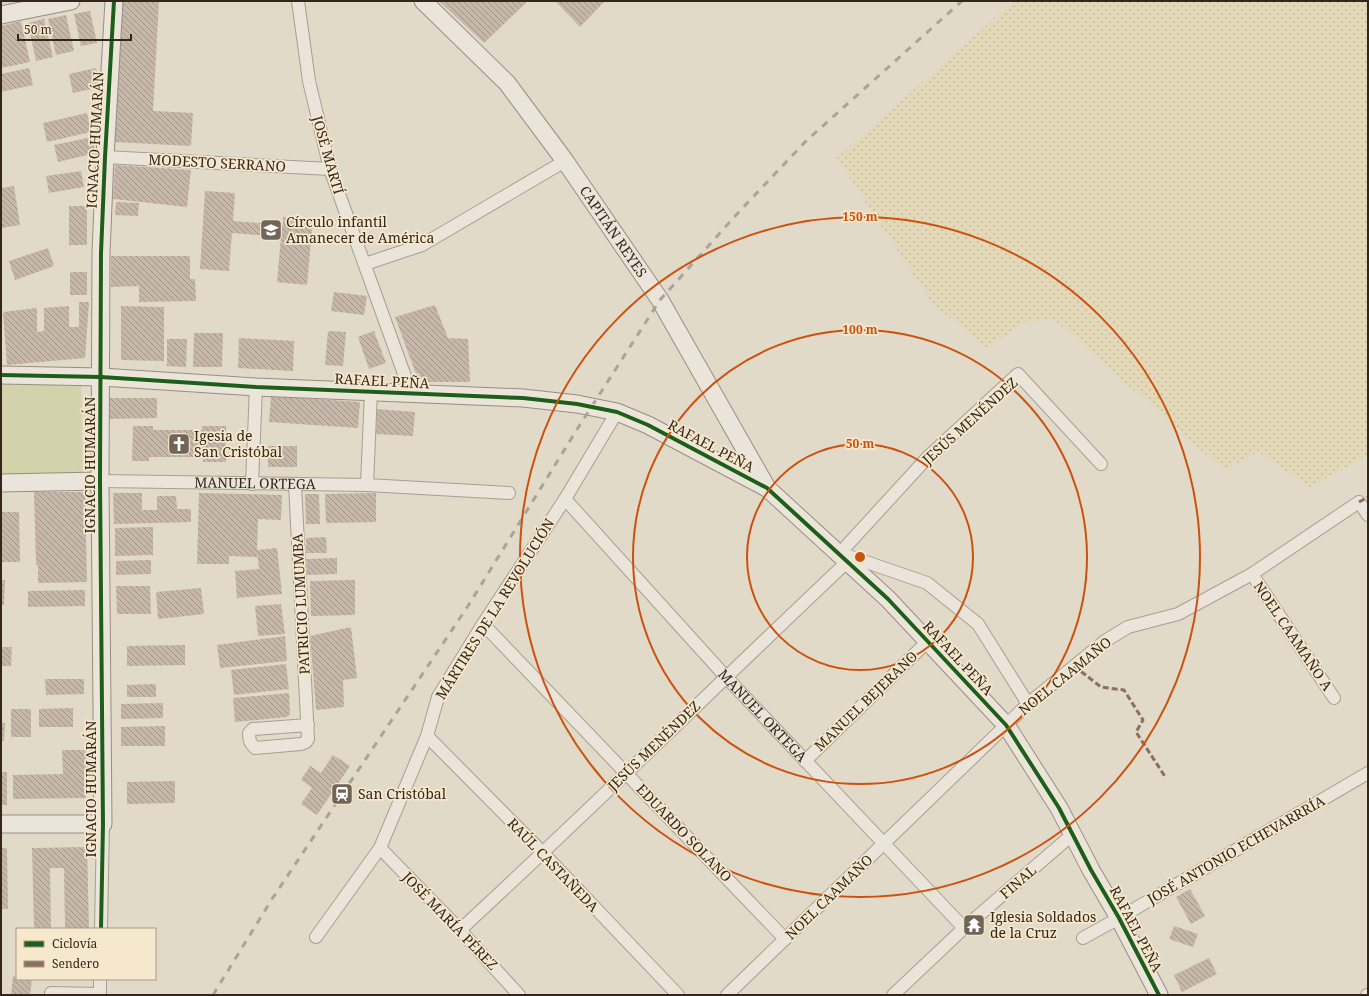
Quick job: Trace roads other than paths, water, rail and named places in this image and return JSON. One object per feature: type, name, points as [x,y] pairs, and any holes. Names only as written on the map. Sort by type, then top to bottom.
[{"type":"street","points":[[1,15],[71,1]]},
{"type":"street","name":"IGNACIO HUMARÁN","points":[[101,928],[101,253],[114,1]]},
{"type":"street","name":"JOSÉ MARTÍ","points":[[298,1],[309,81],[330,169],[411,393]]},
{"type":"street","name":"CAPITÁN REYES","points":[[423,1],[507,83],[566,161],[660,300],[767,488]]},
{"type":"street","name":"MODESTO SERRANO","points":[[105,157],[330,169]]},
{"type":"street","points":[[365,264],[422,245],[566,161]]},
{"type":"street","name":"JESÚS MENÉNDEZ","points":[[460,930],[543,853],[726,677],[844,557],[928,456],[1018,374],[1101,464]]},
{"type":"street","name":"RAFAEL PEÑA","points":[[1,375],[101,377],[256,387],[523,398],[577,404],[617,412],[648,425],[767,488],[844,557],[888,599],[1006,725],[1059,808],[1159,995]]},
{"type":"street","points":[[252,484],[256,387]]},
{"type":"street","points":[[367,485],[371,391]]},
{"type":"street","name":"MÁRTIRES DE LA REVOLUCIÓN","points":[[316,937],[380,848],[427,736],[438,697],[483,624],[565,500],[617,412]]},
{"type":"street","name":"MANUEL ORTEGA","points":[[1,483],[100,481],[367,485],[509,493]]},
{"type":"street","name":"PATRICIO LUMUMBA","points":[[295,484],[308,725]]},
{"type":"street","name":"MANUEL ORTEGA","points":[[565,500],[726,677],[964,928]]},
{"type":"street","name":"NOEL CAAMAÑO","points":[[727,995],[1028,704],[1105,641],[1128,627],[1178,614],[1252,574],[1359,502],[1368,515]]},
{"type":"street","name":"RAFAEL PEÑA","points":[[844,557],[927,583],[978,624],[1028,704]]},
{"type":"street","name":"NOEL CAAMAÑO A","points":[[1252,574],[1334,698]]},
{"type":"street","name":"EDUARDO SOLANO","points":[[483,624],[785,939]]},
{"type":"street","name":"MANUEL BEJERANO","points":[[805,761],[928,641]]},
{"type":"street","name":"RAÚL CASTAÑEDA","points":[[427,736],[543,853],[678,995]]},
{"type":"street","name":"JOSÉ ANTONIO ECHEVARRRÍA","points":[[1083,938],[1368,773]]},
{"type":"street","points":[[1,824],[102,824]]},
{"type":"street","name":"FINAL","points":[[893,995],[964,928],[1073,834]]},
{"type":"street","name":"JOSÉ MARÍA PÉREZ","points":[[380,848],[460,930],[520,995]]},
{"type":"street","points":[[51,995],[51,993],[100,994],[100,980]]},
{"type":"railway","points":[[213,995],[272,899],[468,606],[576,431],[660,300],[737,214],[805,142],[962,1]]},
{"type":"place","name":"Círculo infantil Amanecer de América","points":[[271,230]]},
{"type":"place","name":"Igesia de San Cristóbal","points":[[179,444]]},
{"type":"place","name":"San Cristóbal","points":[[342,794]]},
{"type":"place","name":"Iglesia Soldados de la Cruz","points":[[974,925]]}]
